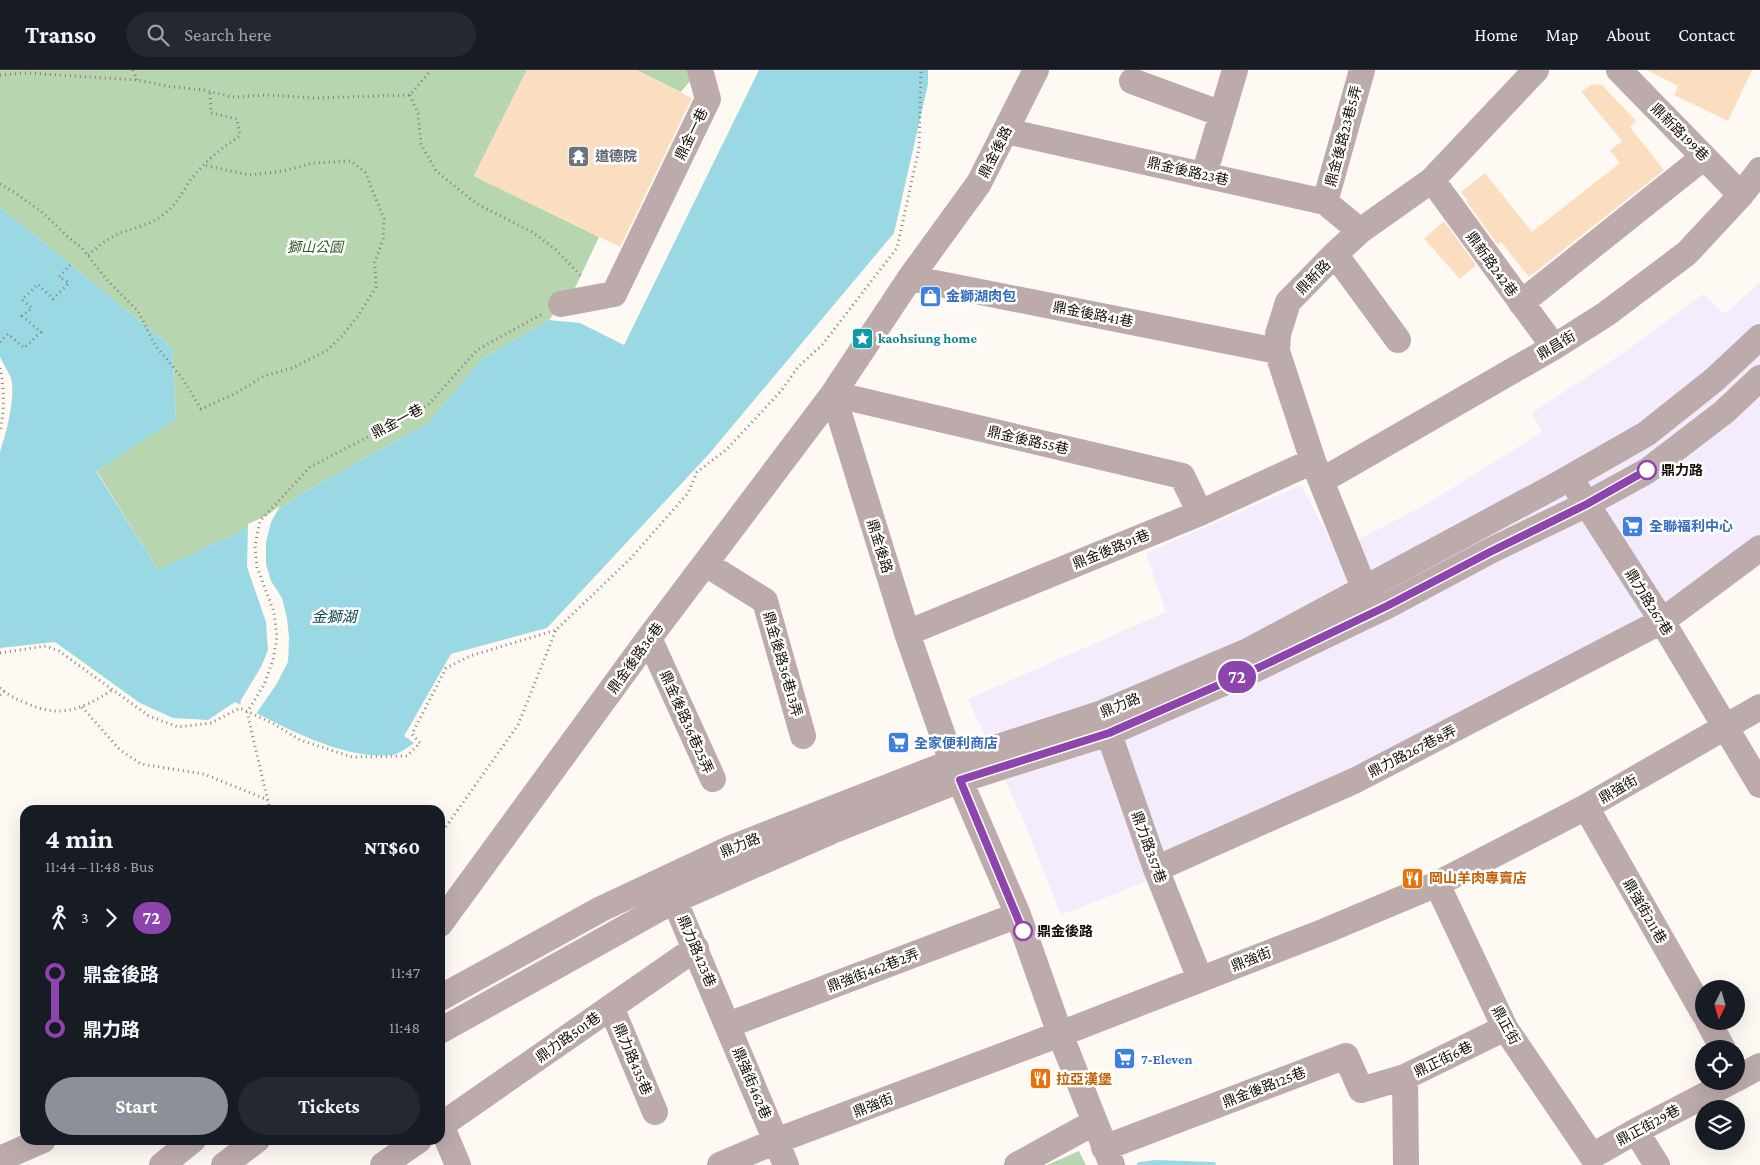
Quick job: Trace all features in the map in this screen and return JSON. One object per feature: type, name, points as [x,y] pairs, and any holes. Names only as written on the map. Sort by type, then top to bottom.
[{"type":"street","name":"鼎金一巷","points":[[562,304],[614,294],[708,99],[700,70]]},
{"type":"street","name":"鼎金後路","points":[[1036,70],[979,183],[910,278],[834,394],[907,633],[956,771],[1018,915],[1060,1034],[1108,1156]]},
{"type":"street","points":[[1204,175],[1235,70]]},
{"type":"street","name":"鼎金後路23巷5弄","points":[[1325,202],[1362,70]]},
{"type":"street","name":"鼎新路","points":[[1369,601],[1317,471],[1277,351],[1278,334],[1288,302],[1360,231],[1432,180],[1536,70]]},
{"type":"street","name":"鼎新路199巷","points":[[1619,70],[1741,195]]},
{"type":"street","points":[[1132,81],[1222,114]]},
{"type":"street","name":"鼎金後路23巷","points":[[1006,131],[1325,202],[1360,231]]},
{"type":"street","points":[[1521,303],[1704,157]]},
{"type":"street","name":"鼎昌街","points":[[1317,471],[1554,347],[1606,314],[1687,252],[1741,195],[1760,170]]},
{"type":"street","name":"鼎新路242巷","points":[[1432,180],[1554,347]]},
{"type":"street","points":[[1335,254],[1398,340]]},
{"type":"street","name":"鼎金後路41巷","points":[[910,278],[1277,351]]},
{"type":"street","name":"鼎力路","points":[[445,1029],[670,889],[731,848],[956,771],[1106,723],[1260,667],[1570,478],[1646,434],[1714,380],[1760,337]]},
{"type":"street","name":"鼎力路","points":[[1369,601],[1490,552],[1587,504],[1647,470],[1724,412],[1760,378]]},
{"type":"street","name":"鼎金後路55巷","points":[[834,394],[1182,476],[1200,513]]},
{"type":"street","name":"鼎金後路36巷","points":[[445,917],[649,638],[834,394]]},
{"type":"street","name":"鼎金後路91巷","points":[[907,633],[1200,513],[1317,471]]},
{"type":"street","name":"鼎力路267巷","points":[[1570,478],[1662,621],[1760,784]]},
{"type":"street","name":"鼎力路267巷8弄","points":[[1156,869],[1356,780],[1662,621],[1760,548]]},
{"type":"street","name":"鼎金後路36巷13弄","points":[[706,564],[766,601],[803,736]]},
{"type":"street","name":"鼎金後路36巷25弄","points":[[649,638],[713,779]]},
{"type":"street","name":"鼎強街","points":[[720,1165],[776,1141],[1060,1034],[1325,931],[1437,884],[1586,807],[1760,707]]},
{"type":"street","name":"鼎力路357巷","points":[[1106,723],[1156,869],[1200,979]]},
{"type":"street","name":"鼎強街211巷","points":[[1586,807],[1695,998]]},
{"type":"street","name":"鼎正街","points":[[1437,884],[1505,1028],[1592,1156]]},
{"type":"street","name":"鼎力路","points":[[445,995],[601,909],[670,889]]},
{"type":"street","name":"鼎力路423巷","points":[[670,889],[728,1025]]},
{"type":"street","name":"鼎強街462巷2弄","points":[[728,1025],[1018,915]]},
{"type":"street","name":"鼎力路501巷","points":[[445,1123],[696,948]]},
{"type":"street","name":"鼎力路435巷","points":[[611,1007],[655,1112]]},
{"type":"street","name":"鼎強街462巷","points":[[728,1025],[786,1165]]},
{"type":"street","name":"鼎正街6巷","points":[[1406,1165],[1405,1077],[1505,1028]]},
{"type":"street","name":"鼎金後路125巷","points":[[1108,1156],[1346,1056],[1361,1090],[1405,1077]]},
{"type":"street","name":"鼎正街29巷","points":[[1592,1156],[1713,1090]]},
{"type":"street","points":[[1017,1165],[1095,1122]]},
{"type":"street","points":[[1636,1131],[1657,1165]]},
{"type":"street","points":[[445,1137],[458,1165]]},
{"type":"street","points":[[0,1159],[32,1145]]},
{"type":"street","points":[[162,1165],[187,1145]]},
{"type":"street","points":[[224,1165],[250,1145]]},
{"type":"street","points":[[383,1165],[412,1145]]},
{"type":"path","points":[[133,70],[137,80]]},
{"type":"path","points":[[0,75],[28,73],[137,80],[232,97],[266,94],[314,98],[410,95],[431,70]]},
{"type":"path","points":[[445,828],[518,725],[556,630],[631,558],[688,492],[697,472],[726,450],[781,391],[798,367],[822,345],[897,248],[919,148],[921,70]]},
{"type":"path","points":[[88,255],[100,245],[120,234],[139,228],[162,216],[178,201],[189,182],[203,165],[220,149],[240,136],[237,119],[211,113],[210,92]]},
{"type":"path","points":[[410,95],[418,114],[421,144],[436,170],[477,204],[534,233],[556,250],[581,274],[595,298]]},
{"type":"path","points":[[0,184],[43,213],[81,247],[108,281],[138,311],[155,345],[182,378],[201,409],[238,392],[264,376],[292,368],[326,351],[342,336],[353,323],[376,287],[375,262],[383,239],[384,219],[365,172],[351,161],[313,163],[283,171],[249,175],[203,165]]},
{"type":"path","points":[[0,342],[8,334],[24,348],[41,332],[22,316],[32,308],[22,300],[38,284],[54,299],[69,283],[59,277],[73,262]]},
{"type":"path","name":"鼎金一巷","points":[[247,712],[264,686],[273,660],[278,637],[274,612],[257,567],[255,546],[260,522],[310,467],[427,406],[477,350],[520,325],[562,304]]},
{"type":"path","points":[[0,368],[3,384],[4,414],[0,430]]},
{"type":"path","points":[[0,653],[46,646],[59,651],[149,716],[178,728],[212,723],[240,708],[274,724],[300,740],[352,756],[407,756],[420,743],[412,734],[446,668],[470,656],[556,630]]},
{"type":"path","points":[[0,688],[8,695],[34,707],[57,712],[82,708],[112,690]]},
{"type":"path","points":[[0,695],[4,692]]},
{"type":"path","points":[[82,708],[120,750],[141,764],[204,774],[268,800]]},
{"type":"path","points":[[247,712],[269,805]]},
{"type":"shaded area","points":[[1760,282],[1760,566],[1679,625],[1167,873],[1061,915],[1025,824],[968,699],[1166,612],[1146,553],[1301,485],[1336,551],[1425,505],[1542,432],[1532,413],[1623,353],[1703,294],[1725,314]]},
{"type":"green space","name":"獅山公園","points":[[0,70],[527,70],[474,176],[599,237],[575,288],[549,320],[483,358],[428,423],[297,496],[268,518],[158,570],[96,470],[176,419],[172,347],[0,207]]},
{"type":"green space","points":[[636,70],[699,70],[681,92]]},
{"type":"green space","points":[[1079,1151],[1086,1165],[1047,1165]]},
{"type":"water","name":"金獅湖","points":[[759,70],[928,70],[928,84],[894,233],[709,454],[547,628],[451,654],[404,736],[414,743],[394,755],[371,755],[351,752],[310,739],[235,702],[208,720],[173,718],[140,703],[55,642],[0,648],[0,452],[10,415],[12,386],[11,378],[0,357],[0,207],[172,347],[176,419],[96,471],[158,570],[268,518],[297,496],[428,423],[483,358],[549,320],[580,323],[624,345]]},
{"type":"pier","points":[[280,506],[271,522],[266,542],[266,564],[271,581],[282,598],[287,618],[289,638],[288,662],[276,685],[255,715],[240,707],[241,700],[261,667],[268,650],[266,622],[247,567],[248,524],[266,516]]},
{"type":"building","name":"道德院","points":[[527,70],[636,70],[692,98],[620,247],[474,176]]},
{"type":"building","points":[[1647,70],[1752,70],[1728,121],[1674,95],[1678,86]]},
{"type":"building","points":[[1592,84],[1602,85],[1636,121],[1630,127],[1664,170],[1529,277],[1501,242],[1498,245],[1461,192],[1485,173],[1532,232],[1620,163],[1610,150],[1622,141],[1581,92]]},
{"type":"building","points":[[1444,221],[1476,265],[1460,279],[1424,239]]},
{"type":"waterway","points":[[1140,1165],[1156,1163],[1213,1165]]},
{"type":"bus line","name":"72","points":[[1023,931],[1018,915],[960,780],[1109,733],[1260,667],[1387,606],[1587,504],[1647,470]]},
{"type":"place","name":"道德院","points":[[579,156]]},
{"type":"place","name":"金獅湖肉包","points":[[930,296]]},
{"type":"place","name":"kaohsiung home","points":[[862,338]]},
{"type":"place","name":"鼎力路","points":[[1647,470]]},
{"type":"place","name":"全聯福利中心","points":[[1633,526]]},
{"type":"place","name":"全家便利商店","points":[[898,743]]},
{"type":"place","name":"岡山羊肉專賣店","points":[[1413,878]]},
{"type":"place","name":"鼎金後路","points":[[1023,931]]},
{"type":"place","name":"7-Eleven","points":[[1125,1059]]},
{"type":"place","name":"拉亞漢堡","points":[[1040,1079]]}]
